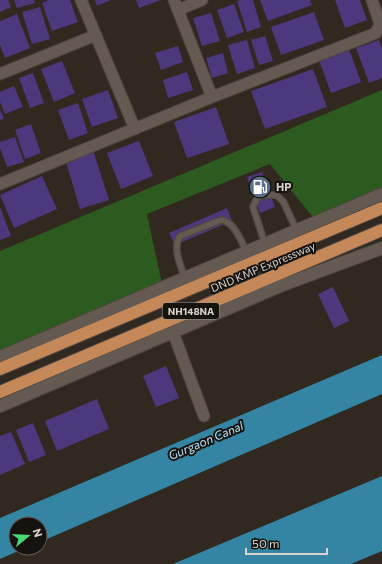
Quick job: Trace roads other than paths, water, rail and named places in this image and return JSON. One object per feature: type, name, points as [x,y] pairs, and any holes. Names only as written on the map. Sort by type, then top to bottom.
[{"type":"highway","name":"DND KMP Expressway","points":[[0,369],[382,208]]},
{"type":"highway","name":"DND KMP Expressway","points":[[0,392],[382,230]]},
{"type":"street","points":[[81,0],[135,129]]},
{"type":"street","points":[[202,0],[176,5],[212,97]]},
{"type":"street","points":[[0,184],[212,97],[376,33],[380,24],[372,0]]},
{"type":"street","points":[[0,74],[96,35]]},
{"type":"street","points":[[0,357],[382,194]]},
{"type":"street","points":[[0,406],[280,286],[382,248]]},
{"type":"street","points":[[173,332],[204,416]]},
{"type":"lane","points":[[265,244],[253,207],[257,198],[265,195],[276,195],[283,201],[297,231]]},
{"type":"lane","points":[[185,279],[176,251],[177,241],[180,236],[221,220],[226,221],[232,224],[247,252]]},
{"type":"water","name":"Gurgaon Canal","points":[[382,355],[382,394],[48,539],[48,516],[8,516],[8,555],[0,559],[0,518]]},
{"type":"water","points":[[382,476],[382,551],[351,564],[173,564]]},
{"type":"place","name":"HP","points":[[260,187]]}]
